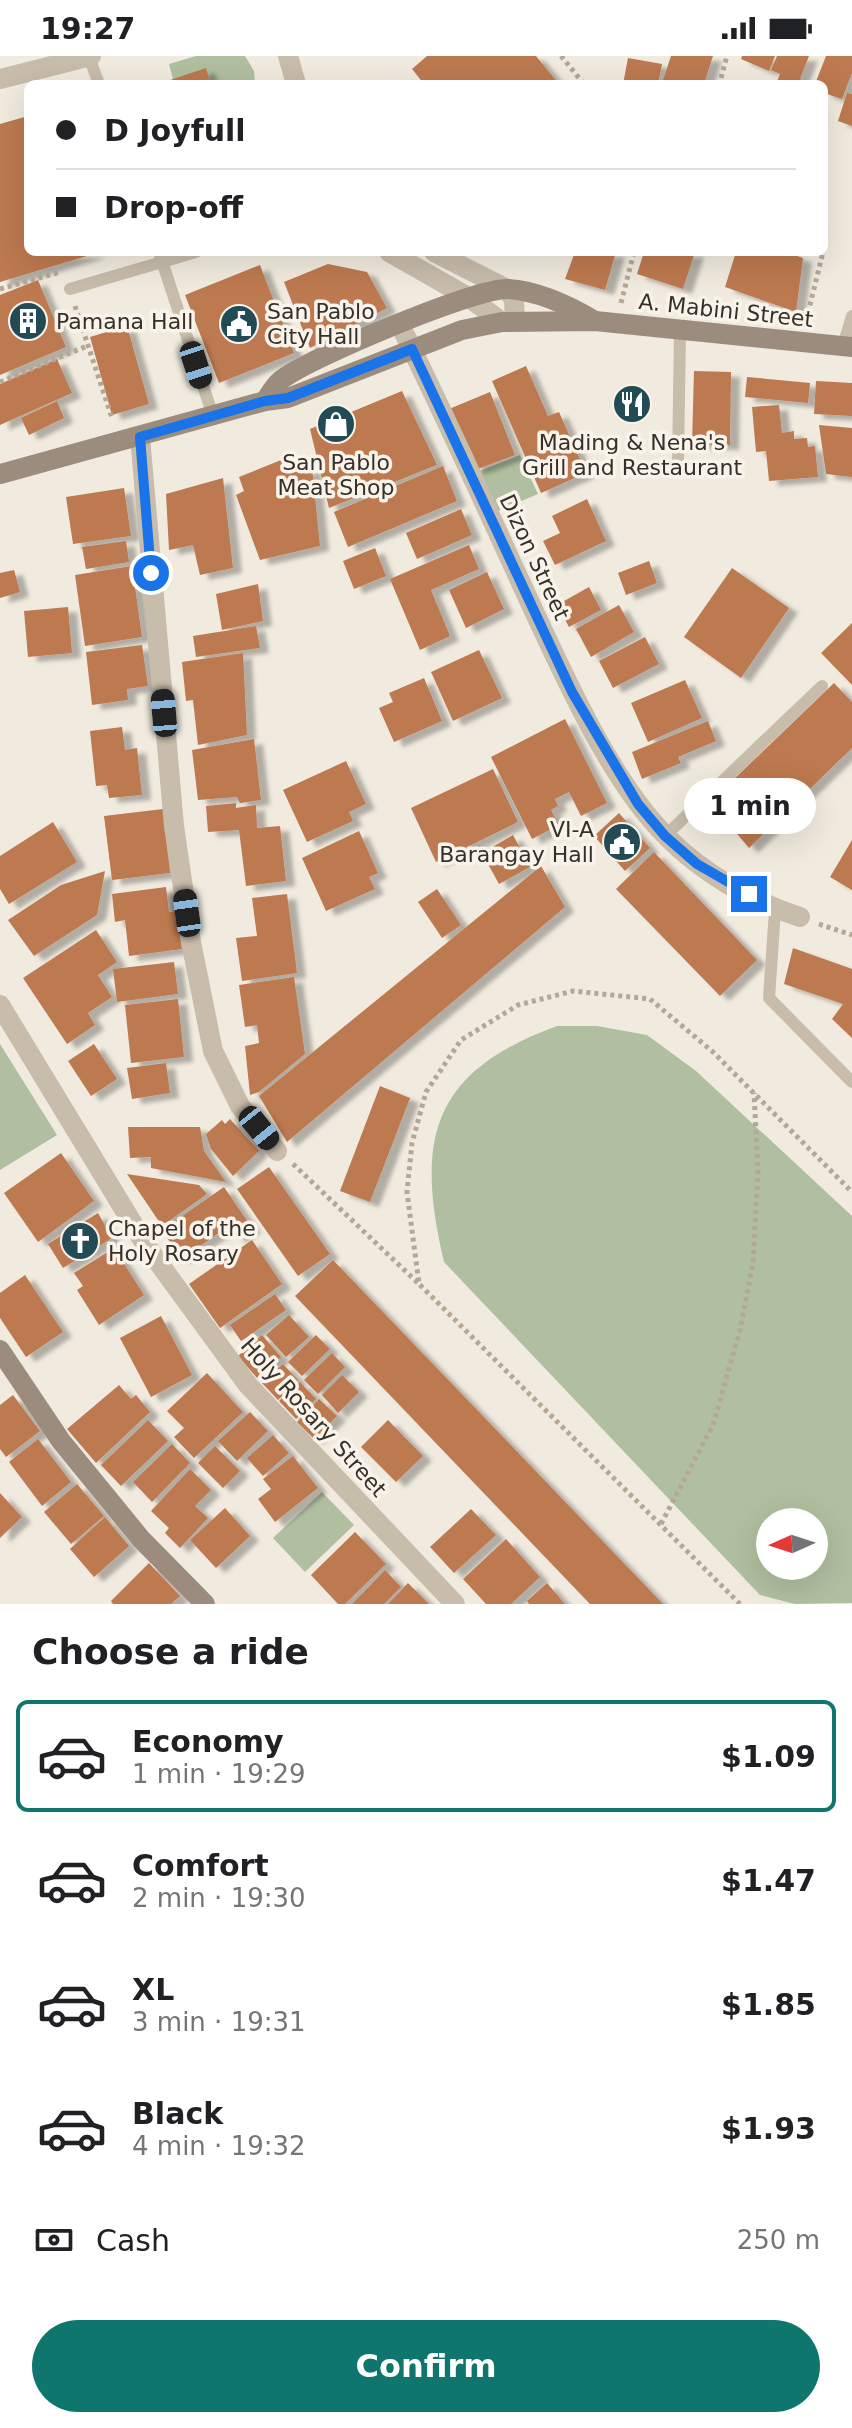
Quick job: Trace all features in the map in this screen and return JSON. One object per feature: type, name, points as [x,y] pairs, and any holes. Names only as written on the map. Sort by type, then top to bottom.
[{"type":"street","points":[[0,79],[90,56]]},
{"type":"street","points":[[288,56],[295,80]]},
{"type":"street","points":[[396,256],[509,322],[514,300],[507,289],[442,256]]},
{"type":"street","name":"A. Mabini Street","points":[[265,401],[280,381],[309,364],[468,297],[507,289],[566,304],[595,321]]},
{"type":"street","name":"A. Mabini Street","points":[[0,474],[265,401],[288,398],[462,330],[509,322],[595,321],[848,347]]},
{"type":"street","name":"Dizon Street","points":[[400,325],[572,692],[638,804],[665,836],[697,864],[775,910],[800,917]]},
{"type":"street","points":[[140,437],[174,826],[191,942],[213,1051],[240,1106],[277,1151]]},
{"type":"street","name":"Holy Rosary Street","points":[[3,1016],[147,1247],[248,1385],[455,1604]]},
{"type":"street","points":[[0,1350],[61,1441],[141,1539],[205,1604]]},
{"type":"lane","points":[[90,56],[98,80]]},
{"type":"lane","points":[[70,289],[160,257],[213,416]]},
{"type":"lane","points":[[848,347],[852,316]]},
{"type":"lane","points":[[678,464],[680,329]]},
{"type":"lane","points":[[665,836],[822,686]]},
{"type":"lane","points":[[775,910],[769,998],[852,1082]]},
{"type":"path","points":[[561,56],[581,80]]},
{"type":"path","points":[[721,78],[727,56]]},
{"type":"path","points":[[616,323],[633,256]]},
{"type":"path","points":[[800,341],[822,256]]},
{"type":"path","points":[[0,289],[58,268],[70,289],[113,421],[99,425]]},
{"type":"path","points":[[0,382],[87,346]]},
{"type":"path","points":[[800,917],[852,935]]},
{"type":"path","points":[[419,1284],[407,1192],[412,1143],[426,1092],[461,1040],[518,1005],[573,991],[650,999],[754,1092],[852,1192]]},
{"type":"path","points":[[661,1524],[713,1425],[740,1330],[753,1263],[758,1171],[754,1092]]},
{"type":"path","points":[[277,1151],[419,1284],[740,1604]]},
{"type":"green space","points":[[196,56],[245,56],[254,71],[255,80],[210,80],[206,69],[173,79],[169,64]]},
{"type":"green space","points":[[520,455],[538,494],[493,513],[474,473]]},
{"type":"green space","points":[[557,1026],[597,1026],[647,1035],[696,1071],[852,1216],[852,1603],[795,1604],[760,1595],[444,1262],[435,1218],[432,1180],[434,1145],[442,1115],[458,1088],[482,1065],[515,1044]]},
{"type":"green space","points":[[0,1044],[57,1135],[0,1170]]},
{"type":"green space","points":[[322,1492],[354,1525],[305,1572],[273,1538]]},
{"type":"building","points":[[427,56],[536,56],[556,80],[421,80],[412,69]]},
{"type":"building","points":[[671,56],[713,56],[705,80],[663,80]]},
{"type":"building","points":[[742,56],[775,56],[769,71],[741,59]]},
{"type":"building","points":[[777,56],[809,56],[800,79],[802,80],[778,80],[780,74],[771,70]]},
{"type":"building","points":[[826,56],[852,56],[852,73],[842,99],[828,94],[828,80],[817,80]]},
{"type":"building","points":[[628,58],[662,64],[659,80],[624,80]]},
{"type":"building","points":[[206,68],[210,80],[170,80]]},
{"type":"building","points":[[847,93],[852,94],[852,126],[838,121]]},
{"type":"building","points":[[24,117],[24,256],[87,256],[0,282],[0,124]]},
{"type":"building","points":[[574,256],[615,256],[605,290],[565,279]]},
{"type":"building","points":[[643,256],[694,256],[683,289],[637,274]]},
{"type":"building","points":[[735,256],[803,258],[796,312],[725,287]]},
{"type":"building","points":[[328,264],[367,272],[387,308],[310,348],[284,282]]},
{"type":"building","name":"San Pablo City Hall","points":[[260,265],[294,353],[219,383],[185,295]]},
{"type":"building","name":"Pamana Hall","points":[[38,280],[66,347],[0,375],[0,295]]},
{"type":"building","points":[[127,326],[149,404],[112,415],[90,337]]},
{"type":"building","points":[[57,359],[72,393],[0,425],[0,384]]},
{"type":"building","points":[[526,366],[548,416],[559,412],[586,473],[541,493],[492,381]]},
{"type":"building","points":[[694,371],[731,372],[730,445],[692,444]]},
{"type":"building","points":[[747,377],[810,383],[808,403],[745,397]]},
{"type":"building","points":[[816,381],[852,383],[852,416],[814,414]]},
{"type":"building","points":[[402,391],[437,465],[329,508],[310,429]]},
{"type":"building","points":[[490,392],[515,455],[475,470],[449,409]]},
{"type":"building","points":[[57,401],[64,418],[29,435],[21,418]]},
{"type":"building","points":[[779,405],[782,433],[794,431],[794,439],[807,438],[808,447],[815,446],[818,477],[769,481],[766,451],[756,452],[752,407]]},
{"type":"building","points":[[819,425],[852,428],[852,477],[826,474]]},
{"type":"building","points":[[291,456],[295,472],[312,467],[320,546],[260,560],[236,495],[244,491],[239,477]]},
{"type":"building","points":[[443,466],[457,501],[348,547],[334,512]]},
{"type":"building","points":[[223,478],[233,568],[200,575],[193,545],[169,550],[166,494]]},
{"type":"building","points":[[124,488],[131,536],[73,544],[66,497]]},
{"type":"building","points":[[587,499],[606,541],[555,565],[543,541],[560,533],[552,516]]},
{"type":"building","points":[[461,509],[472,535],[417,559],[406,533]]},
{"type":"building","points":[[126,541],[129,562],[86,569],[82,547]]},
{"type":"building","points":[[469,545],[479,569],[431,590],[450,636],[420,650],[390,579]]},
{"type":"building","points":[[375,548],[386,576],[354,589],[343,561]]},
{"type":"building","points":[[649,561],[657,583],[626,595],[618,573]]},
{"type":"building","points":[[132,566],[142,637],[85,646],[75,575]]},
{"type":"building","points":[[732,568],[789,608],[741,678],[684,637]]},
{"type":"building","points":[[14,570],[20,592],[0,598],[0,573]]},
{"type":"building","points":[[487,572],[504,609],[466,628],[449,590]]},
{"type":"building","points":[[258,584],[263,621],[222,630],[216,594]]},
{"type":"building","points":[[589,587],[601,610],[569,627],[557,605]]},
{"type":"building","points":[[619,605],[634,632],[591,657],[576,629]]},
{"type":"building","points":[[68,607],[72,653],[28,657],[24,611]]},
{"type":"building","points":[[852,623],[852,685],[821,653]]},
{"type":"building","points":[[256,626],[260,648],[196,657],[193,636]]},
{"type":"building","points":[[645,637],[659,664],[613,688],[599,661]]},
{"type":"building","points":[[142,645],[148,686],[127,689],[128,700],[92,705],[86,652]]},
{"type":"building","points":[[479,650],[502,698],[453,721],[431,672]]},
{"type":"building","points":[[243,653],[247,735],[198,745],[193,700],[186,701],[182,662]]},
{"type":"building","points":[[424,678],[442,721],[394,742],[379,708],[393,702],[389,693]]},
{"type":"building","points":[[685,680],[702,718],[648,742],[631,703]]},
{"type":"building","points":[[834,683],[852,702],[852,748],[749,848],[710,802]]},
{"type":"building","points":[[565,719],[607,803],[581,816],[569,792],[555,799],[558,806],[551,810],[559,825],[532,839],[491,757]]},
{"type":"building","points":[[708,721],[716,741],[678,757],[681,763],[642,779],[632,752]]},
{"type":"building","points":[[122,727],[125,750],[137,748],[142,795],[109,798],[107,785],[96,786],[90,731]]},
{"type":"building","points":[[254,739],[261,800],[240,803],[237,797],[198,800],[192,750]]},
{"type":"building","points":[[346,761],[366,804],[349,812],[353,821],[307,842],[283,790]]},
{"type":"building","points":[[493,769],[518,822],[436,862],[411,808]]},
{"type":"building","points":[[236,803],[236,808],[256,805],[257,828],[280,826],[286,881],[246,886],[239,830],[208,832],[206,806]]},
{"type":"building","points":[[163,809],[170,873],[112,880],[104,816]]},
{"type":"building","name":"VI-A Barangay Hall","points":[[619,813],[650,848],[625,871],[594,836]]},
{"type":"building","points":[[53,822],[77,862],[9,904],[0,889],[0,856]]},
{"type":"building","points":[[359,831],[378,873],[369,877],[375,889],[326,911],[302,858]]},
{"type":"building","points":[[513,835],[530,867],[499,884],[482,853]]},
{"type":"building","points":[[852,840],[852,890],[830,877]]},
{"type":"building","points":[[654,852],[757,960],[720,996],[616,889]]},
{"type":"building","points":[[541,866],[565,907],[287,1142],[259,1096]]},
{"type":"building","points":[[105,871],[97,915],[34,956],[8,920],[61,885]]},
{"type":"building","points":[[166,887],[169,912],[177,911],[182,949],[129,956],[125,920],[115,922],[112,894]]},
{"type":"building","points":[[437,889],[461,925],[442,938],[418,902]]},
{"type":"building","points":[[287,894],[297,973],[242,981],[236,938],[257,936],[252,898]]},
{"type":"building","points":[[96,930],[117,962],[98,975],[112,997],[88,1013],[95,1025],[67,1044],[23,978]]},
{"type":"building","points":[[793,948],[852,969],[852,1038],[832,1019],[843,1004],[784,984]]},
{"type":"building","points":[[174,962],[178,994],[117,1002],[113,969]]},
{"type":"building","points":[[294,977],[305,1054],[259,1092],[250,1095],[245,1046],[259,1043],[257,1025],[245,1027],[239,985]]},
{"type":"building","points":[[178,999],[184,1057],[131,1063],[125,1005]]},
{"type":"building","points":[[94,1044],[117,1079],[91,1096],[68,1061]]},
{"type":"building","points":[[166,1063],[170,1093],[132,1099],[127,1068]]},
{"type":"building","points":[[380,1086],[410,1098],[370,1202],[340,1191]]},
{"type":"building","points":[[230,1119],[259,1151],[233,1176],[211,1149],[206,1134],[222,1120],[225,1124]]},
{"type":"building","points":[[128,1127],[200,1127],[204,1151],[226,1182],[151,1168],[151,1157],[130,1158]]},
{"type":"building","points":[[61,1153],[94,1201],[38,1242],[4,1193]]},
{"type":"building","points":[[269,1167],[330,1254],[298,1276],[237,1189]]},
{"type":"building","points":[[127,1174],[199,1185],[207,1194],[162,1226]]},
{"type":"building","points":[[224,1187],[252,1228],[237,1238],[229,1226],[181,1259],[162,1230]]},
{"type":"building","name":"Chapel of the Holy Rosary","points":[[98,1213],[112,1238],[63,1268],[48,1244]]},
{"type":"building","points":[[252,1240],[282,1284],[220,1328],[189,1284]]},
{"type":"building","points":[[114,1248],[144,1295],[99,1325],[77,1290],[83,1286],[74,1273]]},
{"type":"building","points":[[333,1260],[663,1604],[590,1604],[295,1296]]},
{"type":"building","points":[[25,1275],[63,1332],[26,1357],[0,1318],[0,1293]]},
{"type":"building","points":[[275,1294],[286,1310],[241,1341],[230,1325]]},
{"type":"building","points":[[289,1315],[309,1337],[286,1357],[266,1335]]},
{"type":"building","points":[[161,1316],[192,1375],[151,1397],[120,1338]]},
{"type":"building","points":[[262,1335],[281,1357],[257,1378],[238,1356]]},
{"type":"building","points":[[316,1335],[330,1349],[302,1376],[288,1362]]},
{"type":"building","points":[[332,1353],[345,1367],[318,1394],[304,1380]]},
{"type":"building","points":[[283,1364],[298,1380],[278,1400],[262,1383]]},
{"type":"building","points":[[207,1373],[243,1412],[194,1458],[174,1437],[184,1428],[167,1411]]},
{"type":"building","points":[[342,1375],[359,1392],[338,1413],[322,1395]]},
{"type":"building","points":[[300,1382],[316,1399],[296,1419],[279,1401]]},
{"type":"building","points":[[119,1385],[131,1399],[136,1395],[150,1412],[96,1463],[67,1429]]},
{"type":"building","points":[[13,1395],[40,1431],[6,1457],[0,1449],[0,1405]]},
{"type":"building","points":[[319,1399],[337,1416],[314,1439],[297,1422]]},
{"type":"building","points":[[250,1412],[268,1431],[237,1461],[218,1441]]},
{"type":"building","points":[[148,1420],[168,1441],[121,1486],[101,1465]]},
{"type":"building","points":[[388,1420],[423,1456],[396,1482],[361,1447]]},
{"type":"building","points":[[273,1435],[289,1453],[263,1476],[247,1458]]},
{"type":"building","points":[[38,1439],[71,1482],[42,1506],[9,1462]]},
{"type":"building","points":[[172,1444],[190,1463],[152,1502],[133,1482]]},
{"type":"building","points":[[215,1446],[240,1471],[223,1488],[198,1463]]},
{"type":"building","points":[[293,1456],[318,1488],[275,1522],[258,1499],[271,1489],[263,1479]]},
{"type":"building","points":[[190,1469],[211,1490],[195,1506],[208,1518],[180,1548],[165,1533],[169,1528],[151,1511]]},
{"type":"building","points":[[77,1484],[104,1516],[71,1544],[44,1512]]},
{"type":"building","points":[[0,1493],[22,1517],[0,1538]]},
{"type":"building","points":[[225,1508],[250,1536],[216,1568],[190,1540]]},
{"type":"building","points":[[471,1509],[496,1535],[454,1573],[430,1547]]},
{"type":"building","points":[[105,1517],[129,1546],[94,1577],[70,1549]]},
{"type":"building","points":[[355,1532],[386,1564],[345,1604],[338,1604],[311,1575]]},
{"type":"building","points":[[506,1539],[540,1577],[511,1604],[486,1604],[463,1579]]},
{"type":"building","points":[[149,1563],[180,1596],[171,1604],[113,1604],[111,1601]]},
{"type":"building","points":[[385,1570],[401,1587],[384,1604],[352,1604]]},
{"type":"building","points":[[408,1583],[429,1604],[388,1604]]},
{"type":"building","points":[[547,1583],[565,1604],[529,1604],[527,1601]]},
{"type":"place","name":"Pamana Hall","points":[[28,321]]},
{"type":"place","name":"San Pablo City Hall","points":[[239,324]]},
{"type":"place","name":"Mading & Nena's Grill and Restaurant","points":[[632,404]]},
{"type":"place","name":"San Pablo Meat Shop","points":[[336,424]]},
{"type":"place","name":"VI-A Barangay Hall","points":[[622,842]]},
{"type":"place","name":"Chapel of the Holy Rosary","points":[[80,1241]]},
{"type":"route","points":[[151,573],[140,437],[265,401],[288,398],[412,349],[572,692],[638,804],[665,836],[697,864],[749,894]]}]
